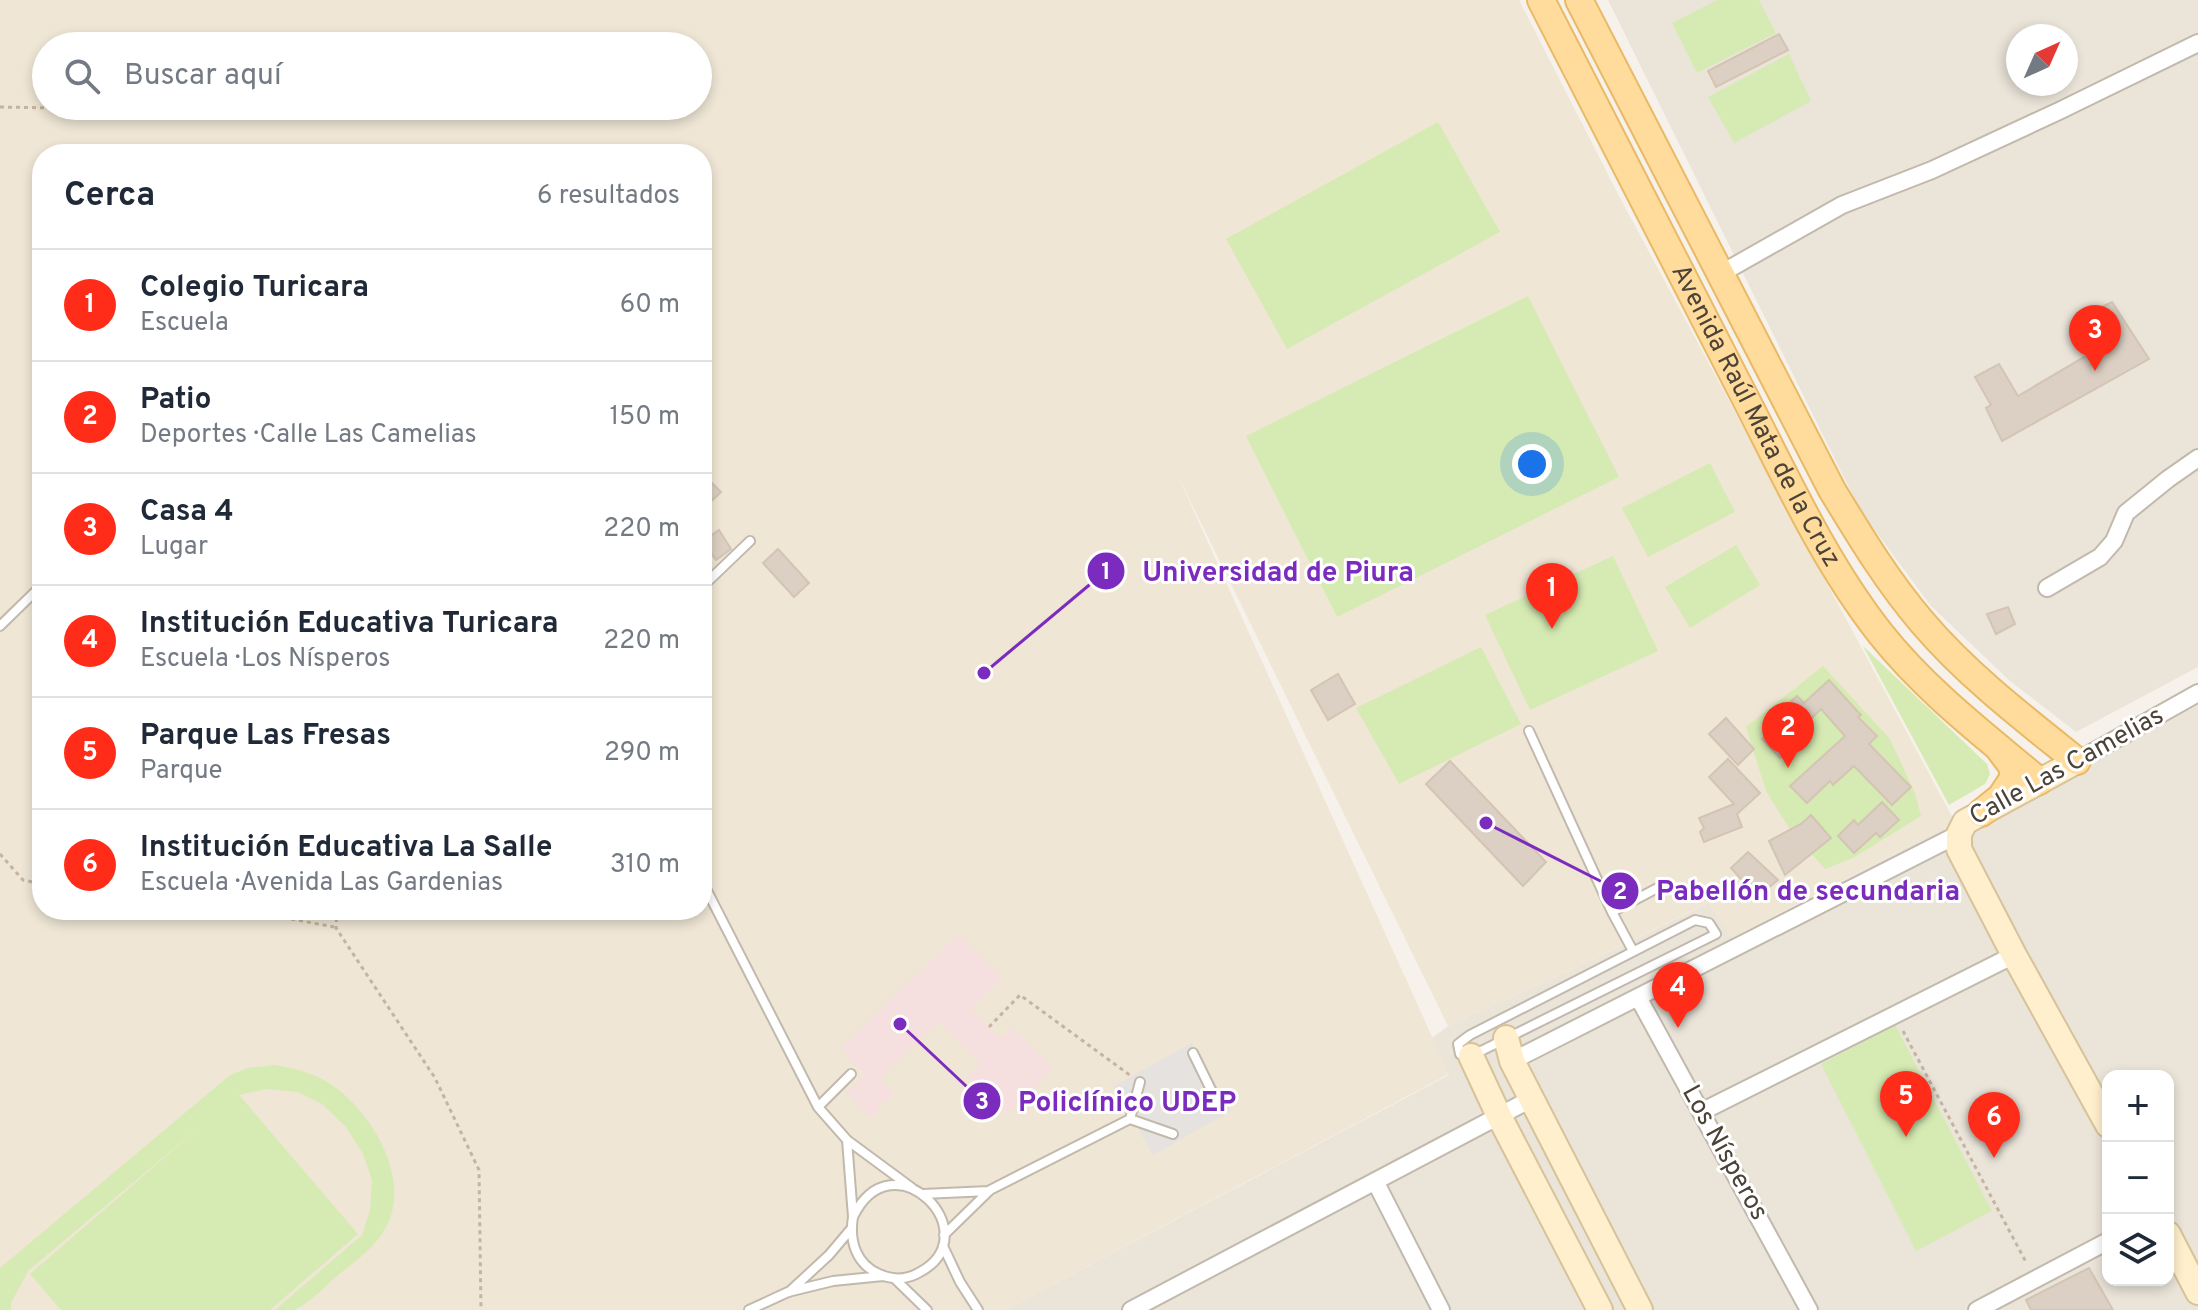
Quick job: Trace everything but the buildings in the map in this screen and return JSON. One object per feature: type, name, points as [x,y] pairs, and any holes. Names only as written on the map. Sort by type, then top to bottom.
[{"type":"main road","name":"Avenida Raúl Mata de la Cruz","points":[[1541,0],[1843,583],[1881,635],[1911,668],[1944,701],[2039,781]]},
{"type":"main road","name":"Avenida Raúl Mata de la Cruz","points":[[1579,0],[1832,490],[1876,562],[1922,623],[1973,673],[2077,761]]},
{"type":"main road","points":[[1981,813],[2001,797],[2014,777],[2009,761],[1995,744]]},
{"type":"street","points":[[1720,274],[1842,205],[1932,170],[2198,43]]},
{"type":"street","points":[[2047,588],[2100,557],[2114,541],[2126,513],[2198,458]]},
{"type":"street","name":"Calle Las Camelias","points":[[1509,1050],[1638,997],[1959,834],[1965,822],[2198,693]]},
{"type":"street","points":[[1959,834],[1959,849],[2102,1114]]},
{"type":"street","points":[[1701,1112],[2014,955]]},
{"type":"street","name":"Los Nísperos","points":[[1638,997],[1809,1310]]},
{"type":"street","points":[[1509,1050],[1531,1099],[1640,1310]]},
{"type":"street","points":[[1471,1056],[1600,1310]]},
{"type":"street","points":[[1140,1308],[1531,1099]]},
{"type":"street","points":[[1375,1181],[1441,1310]]},
{"type":"street","points":[[1977,1310],[2102,1244]]},
{"type":"street","points":[[2174,1246],[2198,1292]]},
{"type":"lane","points":[[712,577],[750,541]]},
{"type":"lane","points":[[0,626],[32,595]]},
{"type":"lane","points":[[1529,731],[1633,951]]},
{"type":"lane","points":[[1612,912],[1665,884]]},
{"type":"lane","points":[[712,900],[818,1107],[847,1140],[923,1194],[939,1211],[943,1223],[943,1246],[929,1267],[919,1274],[895,1279],[872,1271],[863,1263],[852,1242],[847,1140]]},
{"type":"lane","points":[[1695,920],[1709,923],[1716,934],[1509,1050],[1471,1056],[1460,1054],[1458,1044],[1470,1035],[1695,920]]},
{"type":"lane","points":[[1193,1053],[1219,1106]]},
{"type":"lane","points":[[818,1107],[851,1074]]},
{"type":"lane","points":[[1130,1119],[1140,1082]]},
{"type":"lane","points":[[944,1235],[990,1190],[1130,1119],[1173,1134]]},
{"type":"lane","points":[[853,1217],[866,1197],[877,1191],[888,1187],[912,1188]]},
{"type":"lane","points":[[923,1194],[990,1190]]},
{"type":"lane","points":[[788,1292],[829,1255],[851,1229]]},
{"type":"lane","points":[[943,1246],[978,1310]]},
{"type":"lane","points":[[749,1310],[788,1292],[833,1281],[883,1276]]},
{"type":"lane","points":[[895,1279],[927,1310]]},
{"type":"path","points":[[0,107],[32,108]]},
{"type":"path","points":[[0,854],[23,880],[32,882]]},
{"type":"path","points":[[295,920],[336,928]]},
{"type":"path","points":[[336,920],[336,928],[435,1078],[479,1170],[481,1310]]},
{"type":"path","points":[[989,1027],[1020,995],[1140,1082]]},
{"type":"path","points":[[1894,1014],[2035,1280]]},
{"type":"shaded area","points":[[0,0],[1519,0],[1619,196],[1955,822],[1732,938],[1707,903],[1595,959],[1448,1026],[1176,472],[1449,1074],[1005,1310],[0,1310]]},
{"type":"shaded area","points":[[1608,0],[2198,0],[2198,667],[2076,732],[2010,681],[1931,606],[1860,510]]},
{"type":"shaded area","points":[[2198,705],[2198,1310],[1005,1310],[1449,1075],[1432,1038],[1448,1026],[1708,903],[1733,938],[1955,822],[1961,827]]},
{"type":"shaded area","points":[[958,934],[1002,978],[971,1009],[1001,1039],[1013,1028],[1053,1069],[1006,1114],[968,1076],[980,1063],[938,1022],[880,1078],[895,1094],[870,1118],[846,1093],[865,1074],[840,1049]]},
{"type":"shaded area","points":[[1192,1043],[1231,1111],[1153,1155],[1114,1086]]},
{"type":"green space","points":[[1717,0],[1759,0],[1776,33],[1697,73],[1672,23]]},
{"type":"green space","points":[[1789,54],[1811,101],[1734,143],[1708,97]]},
{"type":"green space","points":[[1438,122],[1500,232],[1287,349],[1226,239]]},
{"type":"green space","points":[[1528,296],[1619,477],[1337,617],[1246,436]]},
{"type":"green space","points":[[1710,463],[1735,512],[1648,557],[1622,508]]},
{"type":"green space","points":[[1736,545],[1760,585],[1690,628],[1665,587]]},
{"type":"green space","points":[[1613,556],[1658,651],[1530,710],[1485,615]]},
{"type":"green space","points":[[1863,646],[1987,764],[1990,774],[1985,784],[1949,805]]},
{"type":"green space","points":[[1481,647],[1521,724],[1399,784],[1356,708]]},
{"type":"green space","points":[[1823,666],[1890,739],[1915,793],[1921,816],[1853,858],[1825,869],[1791,831],[1766,791],[1746,727]],"holes":[[[1829,680],[1842,732],[1810,698]],[[1762,739],[1798,742],[1780,758]],[[1814,764],[1853,766],[1833,785]],[[1860,772],[1910,787],[1892,805]],[[1791,786],[1824,786],[1807,803]],[[1882,802],[1899,820],[1881,837],[1864,819]],[[1854,821],[1870,838],[1854,853],[1838,836]]]},
{"type":"green space","points":[[1895,1025],[1992,1211],[1916,1251],[1821,1064]]},
{"type":"green space","points":[[274,1065],[304,1072],[332,1085],[362,1113],[384,1150],[394,1190],[392,1210],[385,1229],[363,1255],[303,1305],[293,1310],[275,1310],[362,1235],[370,1210],[372,1180],[363,1154],[346,1127],[322,1104],[298,1092],[267,1089],[239,1095],[358,1234],[270,1310],[61,1310],[30,1274],[203,1124],[28,1271],[11,1303],[11,1310],[0,1310],[0,1268],[230,1075],[248,1068]]},
{"type":"place","name":"Casa 4","points":[[2095,371]]},
{"type":"place","name":"Colegio Turicara","points":[[1552,629]]},
{"type":"place","name":"Universidad de Piura","points":[[984,673]]},
{"type":"place","name":"Patio","points":[[1788,768]]},
{"type":"place","name":"Pabellón de secundaria","points":[[1486,823]]},
{"type":"place","name":"Policlínico UDEP","points":[[900,1024]]},
{"type":"place","name":"Institución Educativa Turicara","points":[[1678,1028]]},
{"type":"place","name":"Parque Las Fresas","points":[[1906,1137]]},
{"type":"place","name":"Institución Educativa La Salle","points":[[1994,1158]]}]
